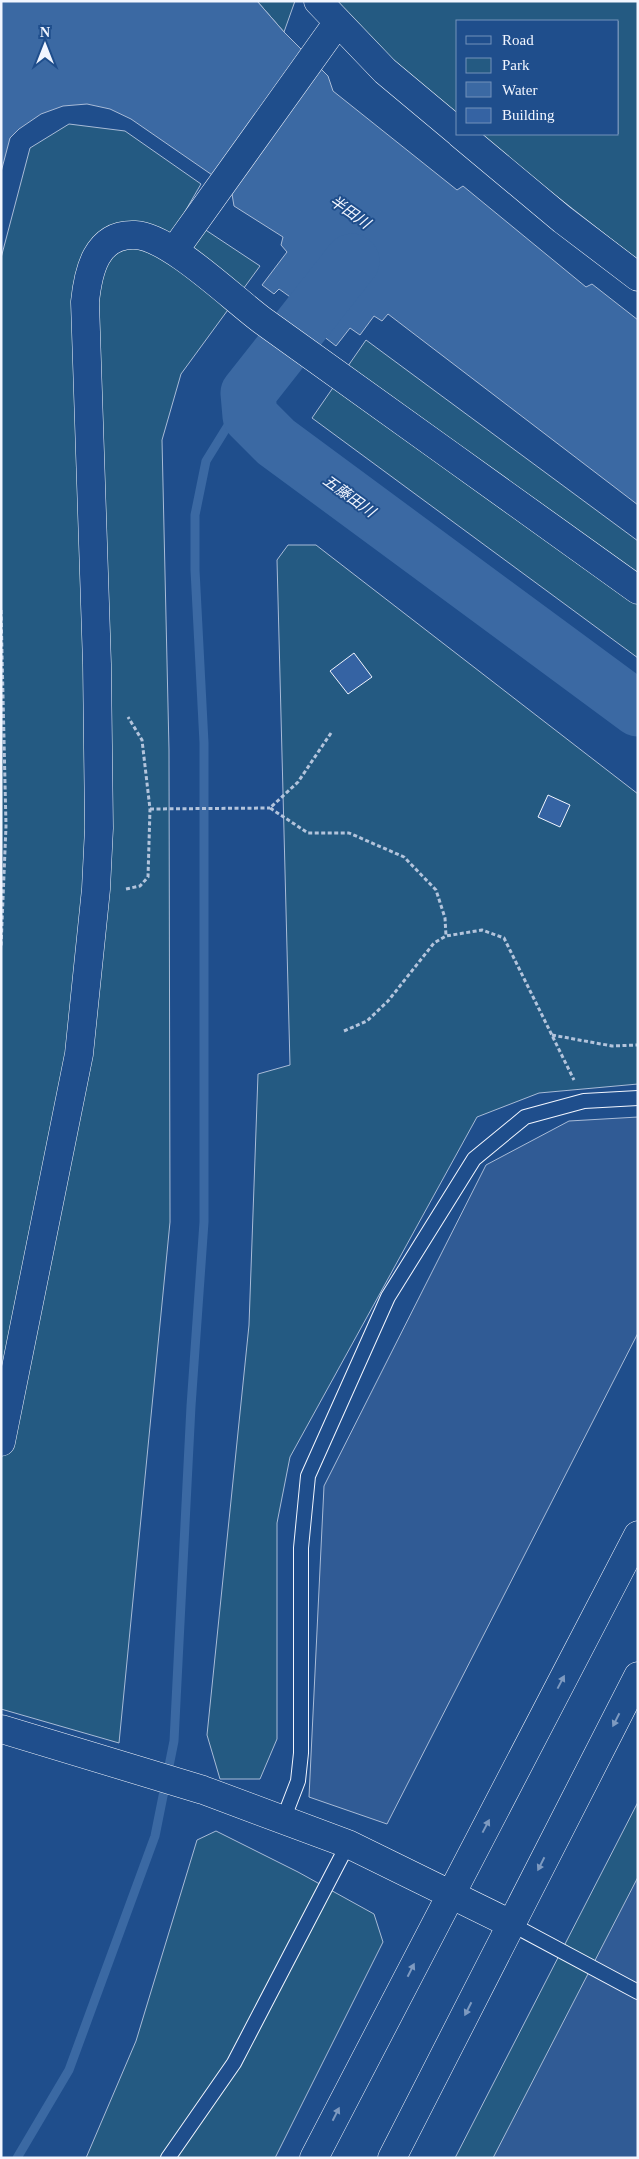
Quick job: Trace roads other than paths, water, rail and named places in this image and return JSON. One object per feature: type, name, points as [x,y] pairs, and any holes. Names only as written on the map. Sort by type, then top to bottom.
[{"type":"street","points":[[318,1],[385,71],[456,130]]},
{"type":"street","points":[[174,251],[338,22]]},
{"type":"street","points":[[461,135],[563,220],[638,277]]},
{"type":"street","points":[[1,1442],[79,1054],[96,889],[99,828],[97,664],[88,439],[85,302],[88,275],[95,257],[104,245],[119,237],[136,235],[153,240],[174,251],[258,317],[638,590]]},
{"type":"street","points":[[314,2158],[638,1535]]},
{"type":"street","points":[[392,2158],[638,1676]]},
{"type":"street","points":[[1,1729],[203,1790],[348,1844],[511,1924]]},
{"type":"lane","points":[[283,1820],[298,1781],[301,1752],[301,1548],[308,1476],[388,1297],[474,1159],[524,1116],[584,1101],[638,1098]]},
{"type":"lane","points":[[168,2158],[234,2063],[348,1844]]},
{"type":"lane","points":[[511,1924],[638,1992]]},
{"type":"water","name":"半田川","points":[[1,1],[257,1],[284,32],[328,76],[333,91],[457,190],[463,186],[586,287],[592,284],[638,320],[638,505],[388,314],[382,321],[374,316],[360,335],[350,328],[336,346],[287,308],[293,299],[279,289],[274,294],[262,285],[287,252],[281,245],[283,237],[234,206],[231,188],[131,119],[110,109],[87,104],[63,106],[41,114],[19,129],[10,138],[1,172]]},
{"type":"waterway","name":"五藤田川","points":[[352,261],[248,393],[250,416],[276,442],[638,709]]},
{"type":"waterway","points":[[17,2158],[69,2070],[155,1836],[174,1741],[191,1406],[204,1222],[204,743],[195,570],[195,515],[206,461],[248,393]]}]
